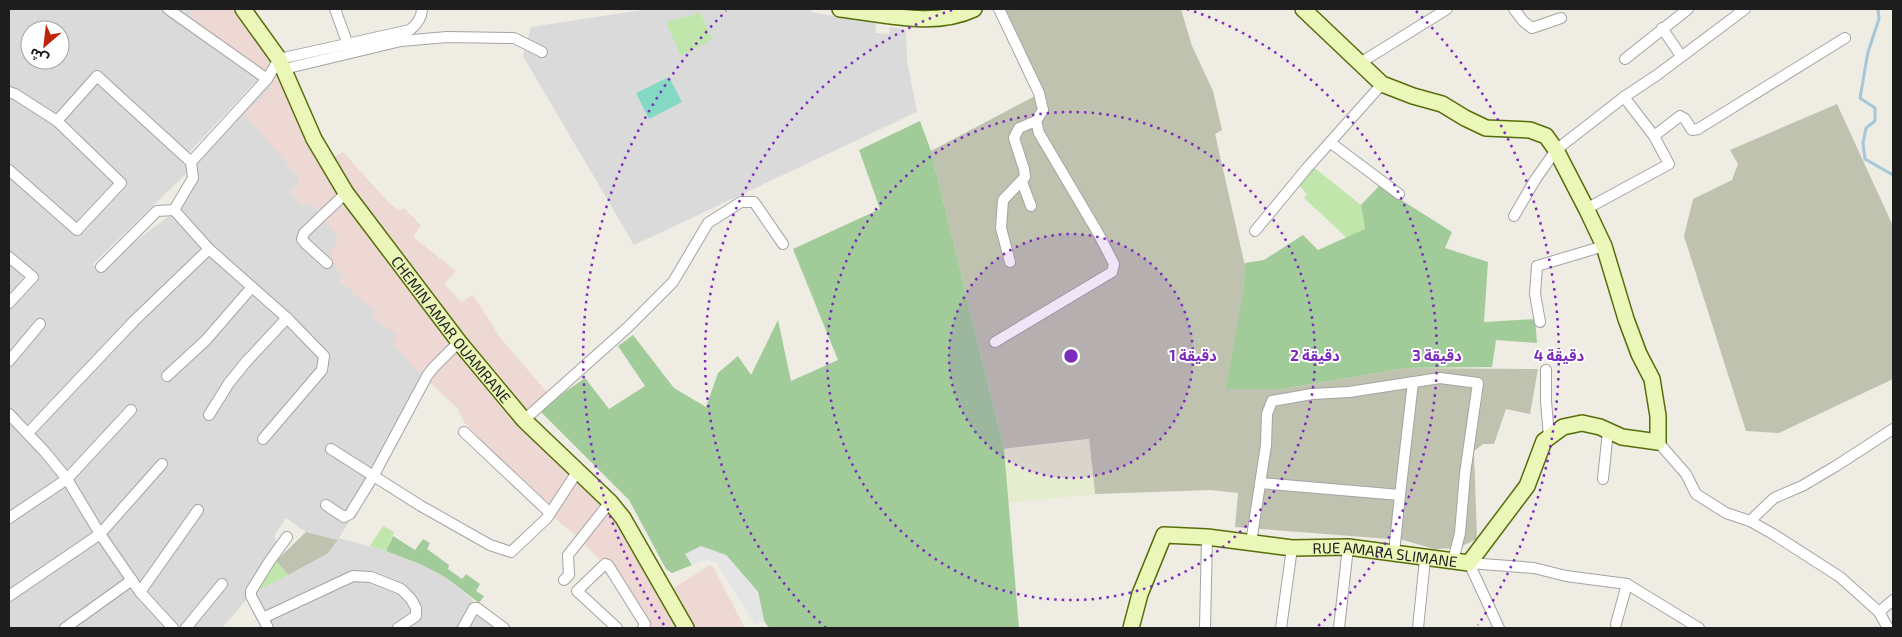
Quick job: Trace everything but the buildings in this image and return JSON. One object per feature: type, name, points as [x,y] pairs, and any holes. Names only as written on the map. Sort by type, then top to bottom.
[{"type":"street","points":[[168,9],[267,79]]},
{"type":"street","name":"CHEMIN AMAR OUAMRANE","points":[[243,9],[282,64],[314,139],[346,193],[459,342],[524,420],[610,502],[623,518],[686,628]]},
{"type":"street","points":[[335,9],[348,45]]},
{"type":"street","points":[[191,162],[282,64],[410,30],[416,26],[422,9]]},
{"type":"street","points":[[840,9],[936,19],[959,16],[974,9]]},
{"type":"street","points":[[999,9],[1039,92],[1044,110],[1036,121],[1020,128],[1014,138],[1025,177],[1003,200],[1001,228],[1010,262]]},
{"type":"street","points":[[1303,9],[1382,84],[1442,104],[1486,128],[1530,130],[1546,136],[1556,150],[1604,246],[1626,319],[1639,354],[1652,379],[1658,416],[1658,442]]},
{"type":"street","points":[[1360,63],[1447,9]]},
{"type":"street","points":[[1514,9],[1523,21],[1532,28],[1561,18]]},
{"type":"street","points":[[1624,59],[1688,9]]},
{"type":"street","points":[[1514,216],[1556,150],[1624,97],[1657,75],[1745,9]]},
{"type":"street","points":[[1662,28],[1681,56]]},
{"type":"street","points":[[282,64],[401,41],[447,37],[514,38],[542,52]]},
{"type":"street","points":[[1654,136],[1680,116],[1685,119],[1692,130],[1698,129],[1845,38]]},
{"type":"street","points":[[57,121],[98,76],[191,162],[193,178],[174,210]]},
{"type":"street","points":[[1255,231],[1307,168],[1382,84]]},
{"type":"street","points":[[9,92],[57,121],[121,183],[77,230],[9,170]]},
{"type":"street","points":[[1586,209],[1669,164],[1654,136],[1624,97]]},
{"type":"street","points":[[995,342],[1112,272],[1114,264],[1098,233],[1039,133],[1036,121]]},
{"type":"street","points":[[1331,143],[1399,194]]},
{"type":"street","points":[[1022,182],[1031,206]]},
{"type":"street","points":[[327,263],[304,243],[302,239],[304,233],[346,193]]},
{"type":"street","points":[[524,420],[627,328],[673,282],[708,223],[741,202],[754,202],[784,244]]},
{"type":"street","points":[[174,210],[208,249],[287,318],[324,356],[322,370],[263,439]]},
{"type":"street","points":[[101,267],[156,211],[174,210]]},
{"type":"street","points":[[1540,322],[1534,294],[1537,266],[1604,246]]},
{"type":"street","points":[[28,432],[134,321],[208,249]]},
{"type":"street","points":[[9,257],[33,277],[9,303]]},
{"type":"street","points":[[167,376],[206,340],[252,287]]},
{"type":"street","points":[[209,415],[229,383],[287,318]]},
{"type":"street","points":[[9,361],[40,324]]},
{"type":"street","points":[[326,505],[344,517],[350,514],[374,475],[427,376],[459,342]]},
{"type":"street","points":[[1546,370],[1549,437]]},
{"type":"street","points":[[1251,543],[1266,445],[1267,414],[1272,401],[1440,378],[1478,383],[1465,474],[1460,533],[1454,561]]},
{"type":"street","points":[[1394,553],[1413,382]]},
{"type":"street","points":[[10,515],[67,478],[131,410]]},
{"type":"street","points":[[9,414],[28,432],[67,478],[100,534],[140,592],[173,628]]},
{"type":"street","points":[[1549,437],[1563,427],[1582,423],[1622,436],[1658,442],[1686,474],[1696,494],[1726,514],[1750,521],[1840,577],[1879,612],[1888,628]]},
{"type":"street","points":[[1750,521],[1774,498],[1802,486],[1893,429]]},
{"type":"street","points":[[1603,479],[1608,431]]},
{"type":"street","points":[[464,432],[550,513]]},
{"type":"street","name":"RUE AMARA SLIMANE","points":[[1131,628],[1140,594],[1164,535],[1207,537],[1292,548],[1348,547],[1469,563],[1527,486],[1544,440],[1549,437]]},
{"type":"street","points":[[331,449],[421,506],[490,544],[511,552],[547,518],[577,472]]},
{"type":"street","points":[[9,596],[100,534],[162,464]]},
{"type":"street","points":[[1260,483],[1400,495]]},
{"type":"street","points":[[564,580],[569,575],[568,555],[610,502]]},
{"type":"street","points":[[140,592],[198,510]]},
{"type":"street","points":[[268,628],[251,596],[251,591],[287,537]]},
{"type":"street","points":[[1205,628],[1207,537]]},
{"type":"street","points":[[1339,628],[1348,547]]},
{"type":"street","points":[[1281,628],[1292,548]]},
{"type":"street","points":[[1418,628],[1425,558]]},
{"type":"street","points":[[1499,628],[1469,563],[1534,568],[1566,576],[1627,584],[1698,628]]},
{"type":"street","points":[[617,628],[577,591],[604,564],[608,565],[645,624],[643,628]]},
{"type":"street","points":[[263,618],[353,576],[372,577],[401,589],[411,598],[416,608],[416,616],[411,622],[398,628]]},
{"type":"street","points":[[65,628],[132,580]]},
{"type":"street","points":[[186,628],[222,584]]},
{"type":"street","points":[[1616,624],[1627,584]]},
{"type":"street","points":[[1879,612],[1893,600]]},
{"type":"street","points":[[463,628],[471,612],[474,608],[477,608],[504,628]]},
{"type":"shaded area","points":[[9,9],[239,9],[276,60],[183,159],[193,164],[275,77],[448,345],[420,378],[387,445],[347,509],[349,522],[339,538],[386,551],[420,564],[445,577],[473,600],[469,607],[496,628],[271,628],[253,593],[327,554],[338,540],[306,532],[286,518],[274,536],[277,542],[257,571],[246,600],[222,628],[9,628]],"holes":[[[192,168],[177,210],[132,244],[100,272],[93,264]]]},
{"type":"shaded area","points":[[192,9],[239,9],[276,60],[323,164],[343,152],[390,204],[399,211],[404,208],[421,225],[413,237],[456,271],[444,284],[461,302],[473,295],[501,339],[551,397],[518,423],[610,515],[660,597],[710,565],[713,567],[745,628],[649,628],[607,559],[599,559],[572,532],[554,518],[464,422],[458,409],[393,344],[397,335],[372,317],[375,312],[339,281],[344,275],[326,259],[339,239],[313,205],[301,205],[291,192],[300,180],[244,114],[271,88],[185,24]]},
{"type":"shaded area","points":[[648,9],[811,9],[811,12],[876,23],[875,33],[889,34],[890,27],[906,30],[907,60],[917,112],[634,245],[523,56],[531,27]]},
{"type":"shaded area","points":[[1181,9],[1192,46],[1213,91],[1222,130],[1215,134],[1245,266],[1243,294],[1282,389],[1406,368],[1538,369],[1530,414],[1506,409],[1494,444],[1483,444],[1474,451],[1477,539],[1458,548],[1434,549],[1403,540],[1235,527],[1238,493],[1211,490],[1095,494],[1089,439],[1004,449],[931,151],[1035,96],[994,10]]},
{"type":"shaded area","points":[[1837,104],[1893,226],[1893,379],[1779,433],[1746,431],[1684,236],[1693,199],[1732,180],[1738,164],[1730,150]]},
{"type":"shaded area","points":[[1089,439],[1095,494],[1008,503],[1004,449]]},
{"type":"shaded area","points":[[306,532],[338,540],[327,554],[288,575],[276,561]]},
{"type":"shaded area","points":[[701,546],[726,555],[758,592],[764,621],[755,625],[716,562],[706,560],[692,565],[685,554]]},
{"type":"green space","points":[[700,13],[713,39],[681,56],[666,22]]},
{"type":"green space","points":[[669,77],[682,102],[649,119],[636,93]]},
{"type":"green space","points":[[920,121],[931,151],[1004,449],[1019,628],[769,628],[764,621],[758,592],[726,555],[686,554],[692,565],[672,573],[666,569],[629,500],[539,410],[585,378],[609,409],[645,386],[618,346],[633,335],[674,388],[706,407],[718,373],[738,356],[751,375],[778,320],[791,381],[838,360],[793,249],[880,209],[859,150]]},
{"type":"green space","points":[[1312,166],[1361,205],[1365,229],[1347,238],[1304,198],[1307,194],[1298,184]]},
{"type":"green space","points":[[1379,186],[1452,232],[1445,248],[1488,262],[1484,322],[1535,319],[1537,343],[1496,340],[1492,367],[1406,368],[1282,389],[1226,389],[1243,294],[1245,263],[1264,260],[1303,235],[1318,250],[1365,229],[1361,205]]},
{"type":"green space","points":[[383,526],[394,532],[386,551],[370,546]]},
{"type":"green space","points":[[393,536],[415,550],[423,539],[430,543],[427,549],[449,565],[448,569],[462,579],[466,574],[480,584],[476,591],[484,596],[479,603],[445,577],[420,564],[386,551]]},
{"type":"green space","points":[[276,561],[288,575],[257,591]]},
{"type":"waterway","points":[[1878,9],[1879,19],[1868,52],[1860,98],[1875,108],[1875,121],[1866,128],[1863,143],[1865,159],[1893,175]]}]
